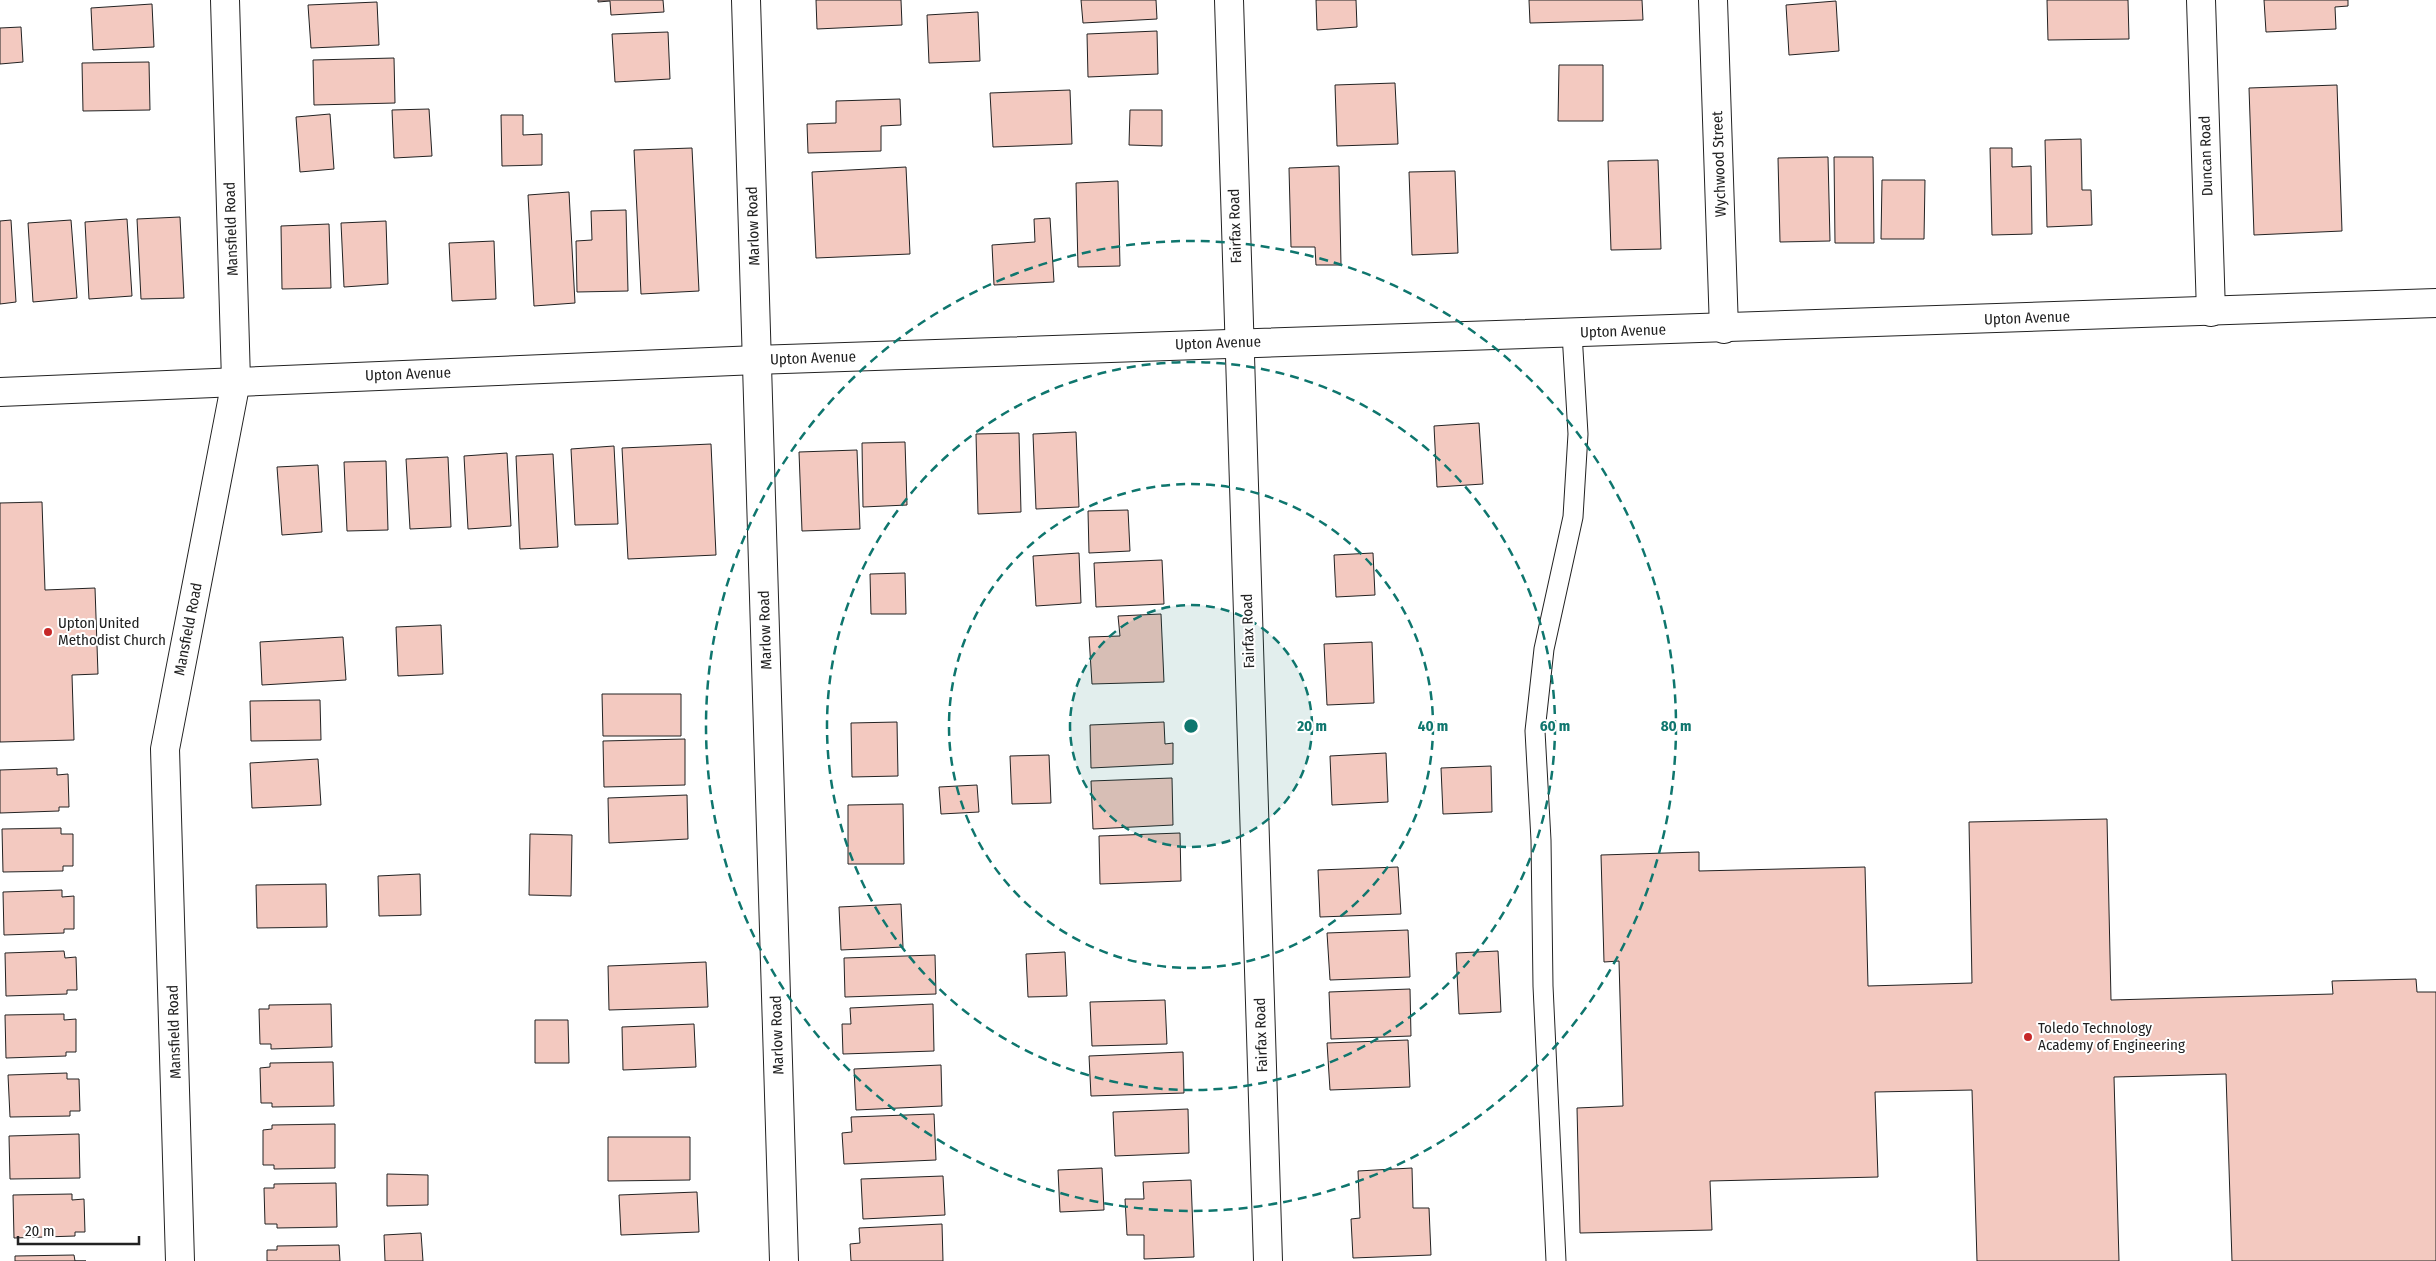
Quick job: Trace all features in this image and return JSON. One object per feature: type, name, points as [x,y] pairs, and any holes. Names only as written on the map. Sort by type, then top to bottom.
[{"type":"street","name":"Mansfield Road","points":[[180,1261],[165,749],[236,381],[225,0]]},
{"type":"street","name":"Marlow Road","points":[[746,0],[784,1261]]},
{"type":"street","name":"Fairfax Road","points":[[1228,0],[1268,1261]]},
{"type":"street","name":"Wychwood Street","points":[[1713,0],[1724,329]]},
{"type":"street","name":"Duncan Road","points":[[2201,0],[2211,312]]},
{"type":"street","name":"Upton Avenue","points":[[0,392],[1239,342],[1724,329],[2436,303]]},
{"type":"lane","points":[[1556,1261],[1543,986],[1540,840],[1535,731],[1544,649],[1573,517],[1578,434],[1572,333]]},
{"type":"building","points":[[598,0],[663,0],[664,12],[611,15],[610,1],[598,2]]},
{"type":"building","points":[[816,0],[901,0],[902,25],[817,29]]},
{"type":"building","points":[[1081,0],[1156,0],[1157,19],[1083,23]]},
{"type":"building","points":[[1316,0],[1356,0],[1357,27],[1317,30]]},
{"type":"building","points":[[1529,0],[1642,0],[1643,20],[1530,23]]},
{"type":"building","points":[[2047,0],[2128,0],[2129,39],[2048,40]]},
{"type":"building","points":[[2264,0],[2348,0],[2348,6],[2335,7],[2336,29],[2266,32]]},
{"type":"building","points":[[1836,1],[1839,51],[1789,55],[1786,5]]},
{"type":"building","points":[[377,2],[379,45],[311,48],[308,5]]},
{"type":"building","points":[[152,4],[154,47],[93,50],[91,8]]},
{"type":"building","points":[[978,12],[980,61],[929,63],[927,15]]},
{"type":"building","points":[[21,27],[23,62],[0,64],[0,28]]},
{"type":"building","points":[[1157,31],[1158,74],[1088,77],[1087,34]]},
{"type":"building","points":[[668,32],[670,79],[615,82],[612,34]]},
{"type":"building","points":[[394,58],[395,103],[314,105],[313,60]]},
{"type":"building","points":[[149,62],[150,110],[83,111],[82,63]]},
{"type":"building","points":[[1559,65],[1603,65],[1603,121],[1558,121]]},
{"type":"building","points":[[1395,83],[1398,144],[1337,146],[1335,85]]},
{"type":"building","points":[[2337,85],[2342,231],[2254,235],[2249,88]]},
{"type":"building","points":[[1070,90],[1072,144],[993,147],[990,93]]},
{"type":"building","points":[[900,99],[901,125],[881,126],[881,151],[808,153],[807,124],[836,123],[836,101]]},
{"type":"building","points":[[429,109],[432,156],[394,158],[392,110]]},
{"type":"building","points":[[1130,110],[1162,110],[1162,146],[1129,145]]},
{"type":"building","points":[[330,114],[334,169],[300,172],[296,117]]},
{"type":"building","points":[[501,115],[523,115],[523,135],[542,134],[542,165],[502,166]]},
{"type":"building","points":[[2081,139],[2082,190],[2091,190],[2092,225],[2047,227],[2045,140]]},
{"type":"building","points":[[692,148],[699,291],[641,294],[634,150]]},
{"type":"building","points":[[1990,148],[2012,148],[2012,167],[2031,166],[2032,234],[1992,235]]},
{"type":"building","points":[[1828,157],[1830,241],[1780,242],[1778,158]]},
{"type":"building","points":[[1834,157],[1873,157],[1874,243],[1835,243]]},
{"type":"building","points":[[1658,160],[1661,249],[1611,250],[1608,161]]},
{"type":"building","points":[[1339,166],[1341,265],[1316,265],[1315,247],[1291,247],[1289,168]]},
{"type":"building","points":[[906,167],[910,254],[816,258],[812,172]]},
{"type":"building","points":[[1455,171],[1458,253],[1412,255],[1409,172]]},
{"type":"building","points":[[1882,180],[1925,180],[1924,239],[1881,239]]},
{"type":"building","points":[[1118,181],[1120,266],[1078,267],[1076,183]]},
{"type":"building","points":[[569,192],[575,303],[534,306],[528,195]]},
{"type":"building","points":[[626,210],[628,291],[577,292],[576,241],[592,240],[591,211]]},
{"type":"building","points":[[180,217],[184,298],[141,299],[137,219]]},
{"type":"building","points":[[1050,218],[1054,282],[994,285],[992,245],[1035,242],[1034,219]]},
{"type":"building","points":[[127,219],[132,296],[89,299],[85,222]]},
{"type":"building","points":[[11,220],[16,302],[0,304],[0,221]]},
{"type":"building","points":[[71,220],[77,298],[33,302],[28,223]]},
{"type":"building","points":[[386,221],[388,284],[344,287],[341,223]]},
{"type":"building","points":[[329,224],[331,288],[282,289],[281,226]]},
{"type":"building","points":[[494,241],[496,299],[452,301],[449,243]]},
{"type":"building","points":[[1479,423],[1483,484],[1437,487],[1434,426]]},
{"type":"building","points":[[1076,432],[1079,507],[1036,509],[1033,434]]},
{"type":"building","points":[[1019,433],[1021,512],[978,514],[976,434]]},
{"type":"building","points":[[905,442],[907,505],[863,507],[862,443]]},
{"type":"building","points":[[711,444],[716,555],[628,559],[622,448]]},
{"type":"building","points":[[614,446],[618,524],[575,525],[571,449]]},
{"type":"building","points":[[857,450],[860,529],[802,531],[799,452]]},
{"type":"building","points":[[507,453],[511,526],[468,529],[464,456]]},
{"type":"building","points":[[553,454],[558,547],[520,549],[516,456]]},
{"type":"building","points":[[448,457],[451,527],[410,529],[406,459]]},
{"type":"building","points":[[386,461],[388,530],[347,531],[344,462]]},
{"type":"building","points":[[318,465],[322,532],[282,535],[277,467]]},
{"type":"building","name":"Upton United Methodist Church","points":[[42,502],[45,590],[95,588],[98,674],[72,675],[74,740],[0,742],[0,503]]},
{"type":"building","points":[[1128,510],[1130,551],[1089,553],[1088,511]]},
{"type":"building","points":[[1079,553],[1081,603],[1036,606],[1033,556]]},
{"type":"building","points":[[1373,553],[1375,595],[1336,597],[1334,555]]},
{"type":"building","points":[[1162,560],[1164,604],[1096,607],[1094,563]]},
{"type":"building","points":[[905,573],[906,614],[871,614],[870,574]]},
{"type":"building","points":[[1161,614],[1164,682],[1092,684],[1089,637],[1120,636],[1118,616]]},
{"type":"building","points":[[441,625],[443,674],[398,676],[396,627]]},
{"type":"building","points":[[343,637],[346,680],[262,685],[260,642]]},
{"type":"building","points":[[1372,642],[1374,703],[1327,705],[1324,644]]},
{"type":"building","points":[[602,694],[681,694],[681,736],[603,736]]},
{"type":"building","points":[[320,700],[321,740],[251,741],[250,701]]},
{"type":"building","points":[[897,722],[898,776],[852,777],[851,723]]},
{"type":"building","points":[[1164,722],[1165,744],[1173,743],[1173,764],[1091,768],[1090,725]]},
{"type":"building","points":[[685,739],[685,785],[604,787],[603,741]]},
{"type":"building","points":[[1386,753],[1388,802],[1332,805],[1330,756]]},
{"type":"building","points":[[1049,755],[1051,803],[1012,804],[1010,756]]},
{"type":"building","points":[[318,759],[321,805],[252,808],[250,763]]},
{"type":"building","points":[[1491,766],[1492,812],[1443,814],[1441,768]]},
{"type":"building","points":[[57,768],[57,775],[68,774],[69,807],[59,807],[59,811],[0,813],[0,770]]},
{"type":"building","points":[[1172,778],[1173,825],[1093,829],[1091,781]]},
{"type":"building","points":[[977,785],[979,812],[941,814],[939,787]]},
{"type":"building","points":[[687,795],[688,839],[609,843],[608,798]]},
{"type":"building","points":[[903,804],[904,864],[848,864],[848,805]]},
{"type":"building","name":"Toledo Technology Academy of Engineering","points":[[2107,819],[2111,1000],[2333,994],[2332,981],[2416,979],[2417,992],[2436,992],[2436,1261],[2232,1261],[2226,1074],[2114,1077],[2119,1261],[1977,1261],[1972,1090],[1875,1092],[1878,1177],[1710,1181],[1712,1230],[1580,1233],[1577,1108],[1623,1106],[1619,961],[1604,962],[1601,855],[1699,852],[1699,871],[1865,867],[1868,986],[1972,983],[1969,822]]},
{"type":"building","points":[[61,828],[61,834],[73,834],[73,866],[63,866],[63,871],[3,872],[2,829]]},
{"type":"building","points":[[1180,833],[1181,881],[1100,884],[1099,836]]},
{"type":"building","points":[[530,834],[572,835],[571,896],[529,895]]},
{"type":"building","points":[[1398,867],[1401,914],[1320,917],[1318,870]]},
{"type":"building","points":[[420,874],[421,915],[379,916],[378,876]]},
{"type":"building","points":[[326,884],[327,927],[257,928],[256,885]]},
{"type":"building","points":[[62,890],[62,897],[74,896],[74,929],[64,929],[64,933],[4,935],[3,892]]},
{"type":"building","points":[[901,904],[903,947],[841,950],[839,907]]},
{"type":"building","points":[[1408,930],[1410,977],[1330,980],[1327,933]]},
{"type":"building","points":[[64,951],[65,958],[76,957],[77,990],[67,990],[67,994],[6,996],[5,953]]},
{"type":"building","points":[[1498,951],[1501,1012],[1459,1014],[1456,953]]},
{"type":"building","points":[[1065,952],[1067,996],[1028,997],[1026,954]]},
{"type":"building","points":[[935,955],[936,994],[845,997],[844,958]]},
{"type":"building","points":[[706,962],[708,1007],[609,1010],[608,966]]},
{"type":"building","points":[[1410,989],[1411,1036],[1331,1039],[1329,992]]},
{"type":"building","points":[[1165,1000],[1167,1044],[1092,1046],[1090,1002]]},
{"type":"building","points":[[331,1004],[332,1047],[271,1049],[271,1044],[260,1044],[259,1009],[269,1009],[269,1005]]},
{"type":"building","points":[[933,1004],[934,1051],[843,1054],[842,1024],[851,1024],[850,1008]]},
{"type":"building","points":[[64,1014],[64,1020],[76,1019],[76,1052],[66,1052],[66,1056],[6,1058],[5,1015]]},
{"type":"building","points":[[535,1020],[568,1020],[569,1063],[535,1063]]},
{"type":"building","points":[[694,1024],[696,1067],[623,1070],[622,1027]]},
{"type":"building","points":[[1408,1040],[1410,1087],[1330,1090],[1327,1043]]},
{"type":"building","points":[[1183,1052],[1184,1093],[1091,1096],[1089,1056]]},
{"type":"building","points":[[333,1062],[334,1106],[272,1107],[272,1103],[261,1103],[260,1068],[270,1067],[270,1063]]},
{"type":"building","points":[[941,1065],[942,1106],[856,1110],[854,1069]]},
{"type":"building","points":[[67,1073],[67,1079],[79,1079],[80,1111],[70,1111],[70,1116],[10,1117],[8,1075]]},
{"type":"building","points":[[1188,1109],[1189,1153],[1115,1156],[1113,1112]]},
{"type":"building","points":[[934,1114],[936,1160],[844,1164],[842,1133],[852,1132],[851,1117]]},
{"type":"building","points":[[335,1124],[335,1168],[274,1169],[274,1165],[263,1165],[263,1130],[272,1129],[272,1125]]},
{"type":"building","points":[[79,1134],[80,1178],[10,1179],[9,1136]]},
{"type":"building","points":[[608,1137],[690,1137],[690,1180],[608,1181]]},
{"type":"building","points":[[1102,1168],[1104,1210],[1060,1212],[1058,1170]]},
{"type":"building","points":[[1412,1168],[1413,1208],[1429,1208],[1431,1255],[1353,1258],[1351,1219],[1360,1218],[1358,1171]]},
{"type":"building","points":[[387,1174],[428,1175],[428,1205],[387,1206]]},
{"type":"building","points":[[943,1176],[945,1215],[863,1219],[861,1179]]},
{"type":"building","points":[[1191,1180],[1194,1257],[1144,1259],[1144,1235],[1127,1235],[1125,1199],[1144,1199],[1143,1182]]},
{"type":"building","points":[[336,1183],[337,1227],[277,1228],[277,1224],[265,1224],[264,1188],[274,1188],[274,1184]]},
{"type":"building","points":[[697,1192],[699,1232],[621,1235],[619,1195]]},
{"type":"building","points":[[72,1194],[72,1200],[84,1199],[85,1232],[75,1232],[75,1236],[14,1238],[13,1195]]},
{"type":"building","points":[[942,1224],[943,1261],[851,1261],[850,1244],[860,1243],[859,1228]]},
{"type":"building","points":[[421,1233],[423,1261],[385,1261],[384,1235]]},
{"type":"building","points":[[339,1245],[340,1261],[267,1261],[267,1250],[277,1250],[277,1246]]},
{"type":"building","points":[[74,1255],[75,1261],[15,1261],[15,1256]]},
{"type":"place","name":"Upton United Methodist Church","points":[[48,632]]},
{"type":"place","name":"Toledo Technology Academy of Engineering","points":[[2028,1037]]}]
